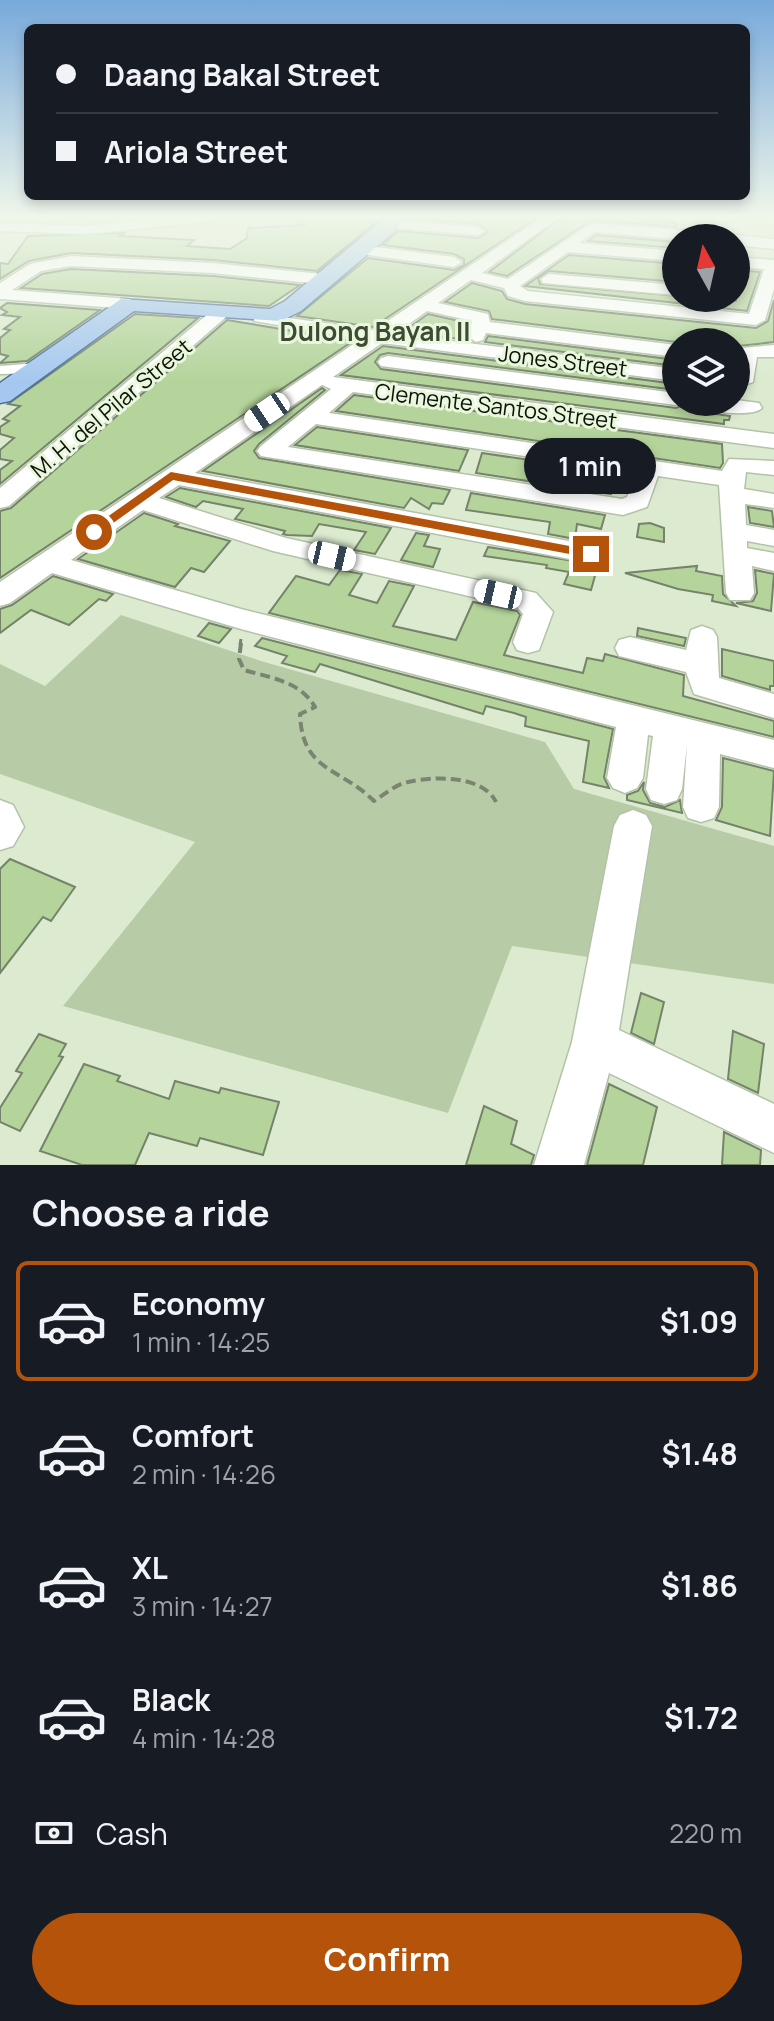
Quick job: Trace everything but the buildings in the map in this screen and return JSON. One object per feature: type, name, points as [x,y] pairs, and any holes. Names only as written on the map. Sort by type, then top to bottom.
[{"type":"main road","points":[[6,383],[37,369],[129,304],[260,317],[283,312],[331,271]]},
{"type":"street","points":[[0,292],[28,271]]},
{"type":"street","points":[[246,271],[321,279]]},
{"type":"street","points":[[0,596],[422,305],[457,271]]},
{"type":"street","points":[[475,271],[518,281],[662,289]]},
{"type":"street","points":[[533,271],[518,281],[514,292],[525,296],[756,320],[765,281]]},
{"type":"street","points":[[0,292],[129,304]]},
{"type":"street","points":[[422,305],[480,317],[481,327],[467,350]]},
{"type":"street","name":"M. H. del Pilar Street","points":[[0,501],[220,313]]},
{"type":"street","name":"Jones Street","points":[[260,317],[467,350],[662,373]]},
{"type":"street","points":[[481,327],[662,349]]},
{"type":"street","points":[[750,351],[774,351]]},
{"type":"street","points":[[388,362],[662,397]]},
{"type":"street","points":[[465,402],[476,374]]},
{"type":"street","name":"Clemente Santos Street","points":[[315,380],[347,387],[774,441]]},
{"type":"street","points":[[347,387],[269,451],[623,507],[638,502],[649,467]]},
{"type":"street","points":[[308,416],[649,467],[774,501]]},
{"type":"street","points":[[740,593],[731,488],[737,464],[774,468]]},
{"type":"street","points":[[171,476],[591,554]]},
{"type":"street","points":[[140,500],[188,519],[304,550],[526,600],[538,612],[528,642]]},
{"type":"street","points":[[736,543],[774,538]]},
{"type":"street","points":[[736,543],[774,562]]},
{"type":"street","points":[[49,563],[241,619],[774,754]]},
{"type":"street","points":[[630,648],[701,650],[705,686],[774,706]]},
{"type":"street","points":[[625,778],[634,720]]},
{"type":"street","points":[[664,789],[688,732]]},
{"type":"street","points":[[688,732],[701,807]]},
{"type":"street","points":[[0,816],[5,827],[0,834]]},
{"type":"street","points":[[559,1165],[595,1042],[633,826]]},
{"type":"street","points":[[595,1042],[774,1129]]},
{"type":"path","points":[[241,619],[239,659],[244,670],[283,681],[311,698],[315,707],[300,714],[299,733],[310,756],[323,769],[374,801],[405,782],[427,780],[472,782],[490,790],[496,802]]},
{"type":"green space","points":[[121,615],[261,661],[545,742],[574,789],[774,846],[774,984],[512,946],[448,1113],[63,1006],[195,842],[0,774],[0,664],[45,686]]},
{"type":"district","name":"Dulong Bayan II","points":[[375,331]]},
{"type":"route","points":[[94,532],[171,476],[591,554]]}]
